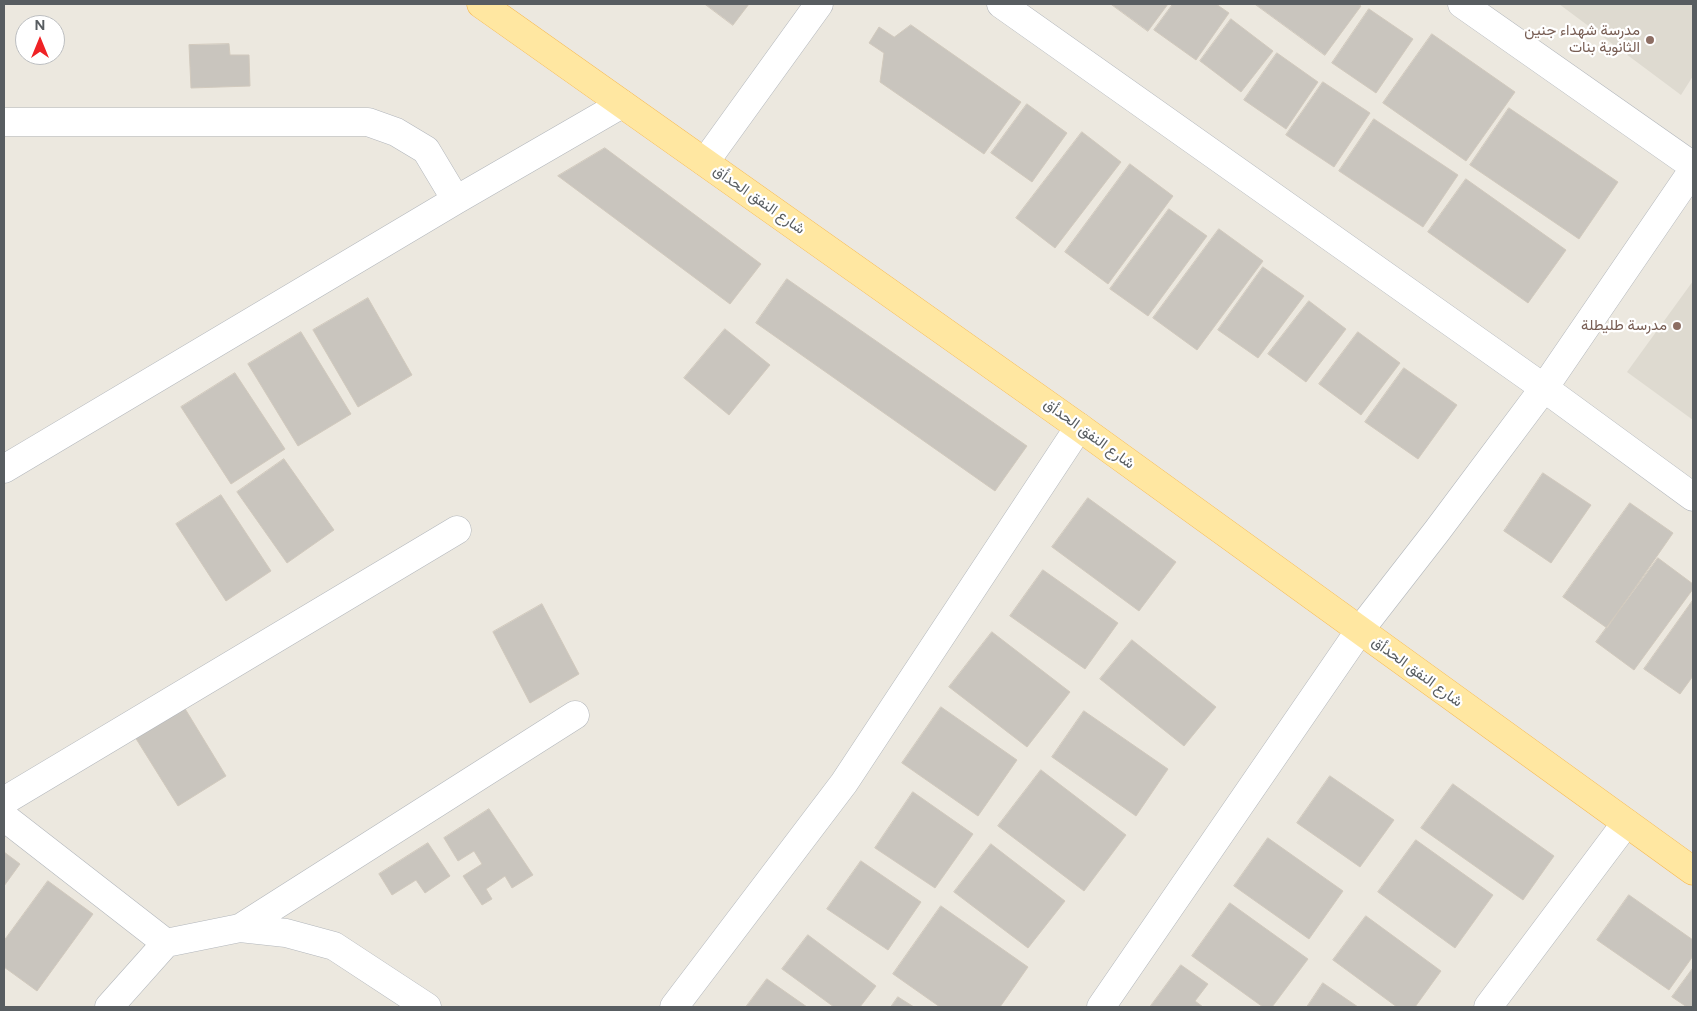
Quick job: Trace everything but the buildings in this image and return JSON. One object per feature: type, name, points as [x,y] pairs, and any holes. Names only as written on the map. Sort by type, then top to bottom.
[{"type":"main road","name":"شارع النفق الحدأق","points":[[481,4],[1079,427],[1693,871]]},
{"type":"street","points":[[705,162],[819,4]]},
{"type":"street","points":[[1001,4],[1544,388],[1693,497]]},
{"type":"street","points":[[1101,1007],[1360,630],[1544,388],[1693,168],[1462,4]]},
{"type":"street","points":[[4,470],[456,200],[622,104]]},
{"type":"street","points":[[4,122],[368,122],[396,132],[426,150],[456,200]]},
{"type":"street","points":[[674,1007],[844,783],[1079,427]]},
{"type":"street","points":[[4,801],[457,530]]},
{"type":"street","points":[[240,928],[575,715]]},
{"type":"street","points":[[4,817],[166,942]]},
{"type":"street","points":[[1488,1007],[1626,823]]},
{"type":"street","points":[[109,1007],[166,942],[240,928],[286,933],[334,946],[427,1007]]},
{"type":"shaded area","name":"مدرسة شهداء جنين الثانوية بنات","points":[[1559,4],[1693,4],[1693,76],[1681,95]]},
{"type":"shaded area","name":"مدرسة طليطلة","points":[[1693,281],[1693,420],[1627,372]]},
{"type":"place","name":"مدرسة شهداء جنين الثانوية بنات","points":[[1650,40]]},
{"type":"place","name":"مدرسة طليطلة","points":[[1677,326]]}]
